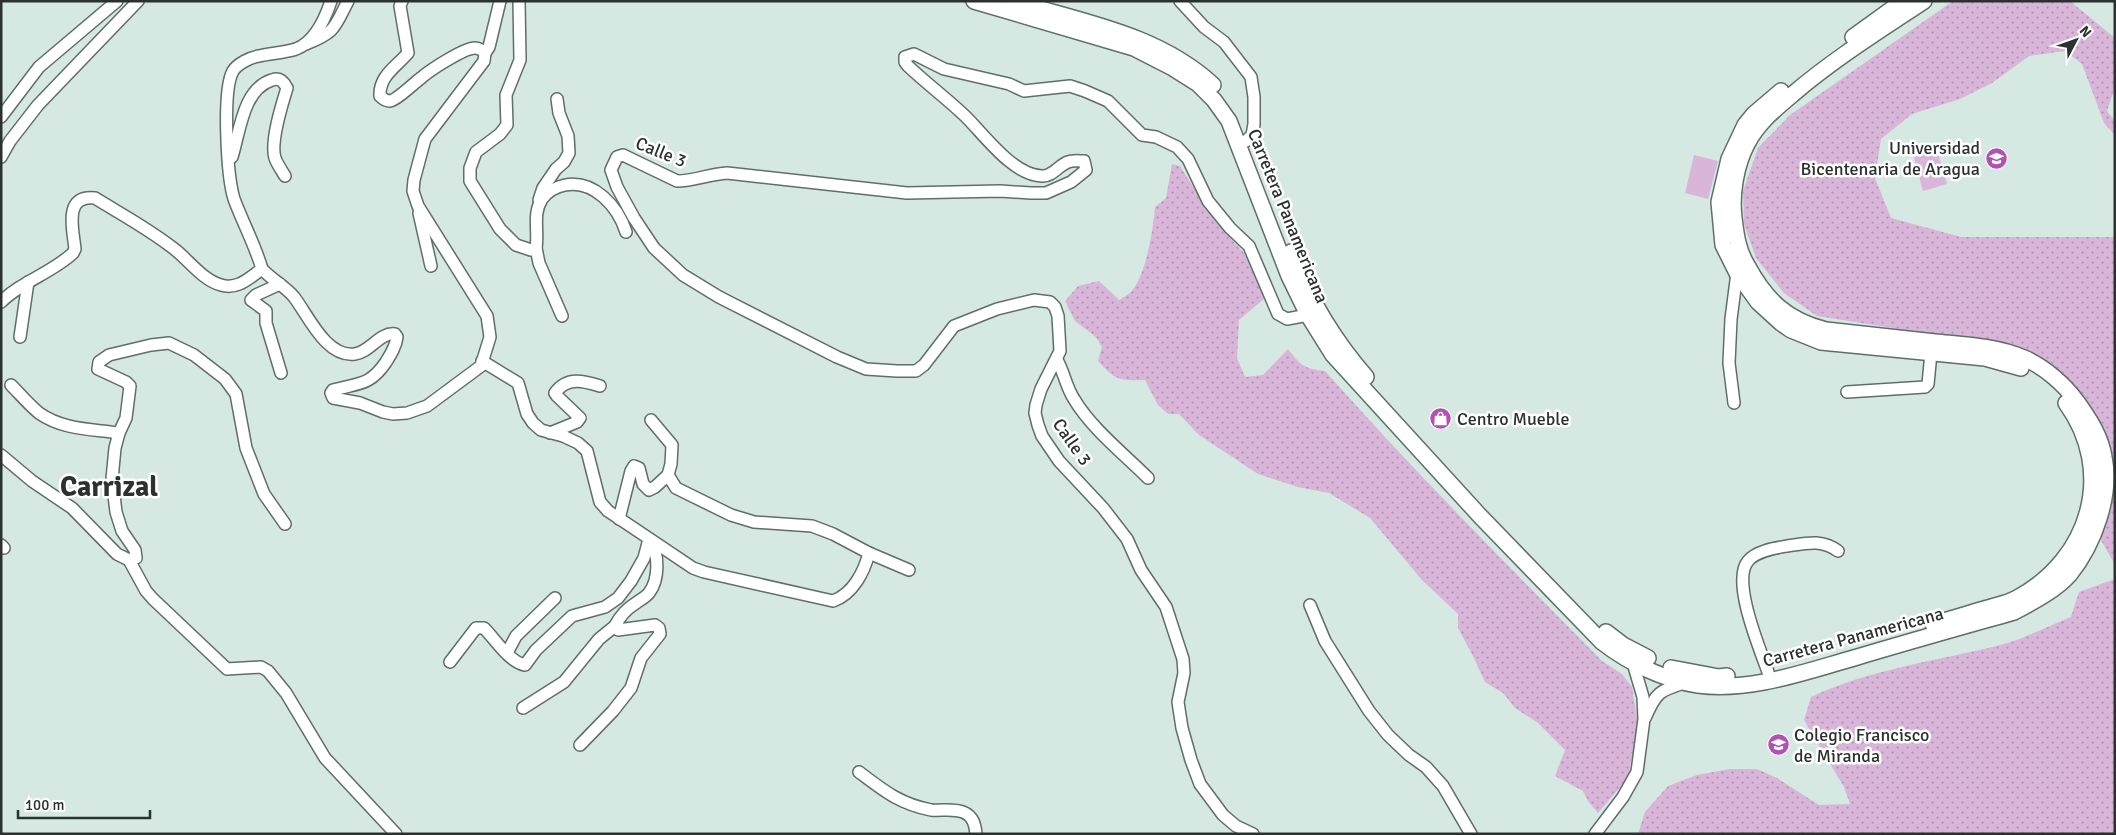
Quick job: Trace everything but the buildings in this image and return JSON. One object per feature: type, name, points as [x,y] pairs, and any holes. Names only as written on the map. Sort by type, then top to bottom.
[{"type":"main road","name":"Carretera Panamericana","points":[[974,1],[1134,48],[1198,84],[1214,100],[1229,120],[1289,276],[1308,315],[1333,355],[1480,516],[1602,642],[1617,654],[1633,663],[1672,679],[1720,687],[1775,680],[2014,612],[2038,599],[2068,576],[2082,558],[2096,526],[2104,497],[2105,458],[2099,438],[2087,416],[2070,392],[2051,374],[2025,358],[1989,347],[1826,330],[1808,326],[1787,315],[1766,296],[1742,256],[1732,204],[1739,167],[1746,145],[1755,131],[1774,109],[1812,78],[1924,1]]},
{"type":"main road","name":"Carretera Panamericana","points":[[1013,1],[1138,38],[1184,61],[1220,91],[1236,113],[1298,271],[1343,349],[1371,383],[1609,635],[1639,654],[1674,670],[1719,677],[1768,672],[1822,658],[2015,600],[2038,586],[2071,551],[2081,533],[2091,507],[2095,482],[2092,457],[2076,416],[2043,380],[2017,366],[1985,358],[1821,342],[1802,335],[1786,326],[1758,302],[1737,274],[1723,245],[1719,202],[1729,158],[1745,125],[1754,114],[1778,93],[1903,1]]},
{"type":"street","points":[[1,117],[39,67],[116,1]]},
{"type":"street","points":[[1,157],[10,141],[38,105],[138,1]]},
{"type":"street","points":[[305,44],[319,27],[331,1]]},
{"type":"street","points":[[348,1],[334,29],[326,36],[286,51],[257,56],[234,68],[229,80],[226,116],[229,171],[234,197],[258,254],[262,269],[270,278],[280,284],[294,297],[318,334],[336,349],[348,354],[358,353],[386,335],[395,334],[397,337],[390,355],[378,373],[365,382],[333,390],[331,393],[334,398],[360,403],[383,412],[407,413],[427,406],[439,398],[480,366],[482,362],[490,337],[487,316],[418,206]]},
{"type":"street","points":[[402,1],[400,6],[408,53],[382,81],[379,88],[380,96],[385,100],[390,101],[396,98],[423,75],[459,54],[473,48],[485,53]]},
{"type":"street","points":[[431,266],[413,191],[414,180],[426,139],[484,61],[500,1]]},
{"type":"street","points":[[519,1],[520,60],[506,95],[507,125],[500,134],[476,152],[470,168],[470,181],[500,229],[516,245],[531,250],[536,248]]},
{"type":"street","points":[[1180,1],[1204,27],[1224,42],[1251,77],[1254,97],[1254,124],[1252,134],[1246,141]]},
{"type":"street","name":"Calle 3","points":[[1253,834],[1236,826],[1223,815],[1200,784],[1182,728],[1178,702],[1184,673],[1183,659],[1166,607],[1141,570],[1127,539],[1103,508],[1059,461],[1042,436],[1035,413],[1036,405],[1041,389],[1060,351],[1058,316],[1055,307],[1050,302],[1041,300],[996,309],[954,326],[924,365],[916,371],[897,372],[866,369],[837,357],[719,297],[683,275],[654,248],[634,218],[617,187],[611,170],[612,165],[617,157],[623,155],[678,181],[727,173],[907,193],[1000,191],[1046,193],[1082,175],[1086,170],[1084,161],[1068,162],[1046,176],[1022,170],[990,143],[963,114],[908,66],[905,62],[905,57],[914,54],[944,69],[1009,84],[1024,91],[1070,86],[1108,101],[1142,135],[1156,137],[1177,147],[1188,160],[1208,201],[1230,228],[1249,246],[1278,314],[1287,319],[1308,315]]},
{"type":"street","points":[[229,171],[250,97],[259,86],[274,79],[280,79],[288,88],[278,120],[274,150],[275,158],[285,176]]},
{"type":"street","points":[[557,98],[559,113],[568,136],[568,153],[564,162],[556,169],[543,188],[536,226],[536,248],[539,263],[562,316]]},
{"type":"street","points":[[539,206],[543,198],[556,187],[569,184],[584,186],[605,198],[623,222],[626,232]]},
{"type":"street","points":[[1,302],[28,282],[50,270],[74,253],[71,214],[79,201],[85,198],[95,198],[160,239],[181,254],[206,278],[221,285],[234,286],[242,284],[262,269]]},
{"type":"street","points":[[1734,403],[1729,363],[1731,320],[1737,274]]},
{"type":"street","points":[[20,337],[28,282]]},
{"type":"street","points":[[280,284],[256,295],[251,300],[266,312],[266,323],[281,372]]},
{"type":"street","points":[[130,560],[136,558],[135,550],[122,531],[113,494],[112,479],[119,433],[126,418],[130,386],[126,382],[98,369],[99,362],[109,355],[152,345],[169,343],[179,346],[225,379],[236,394],[239,418],[252,464],[264,494],[285,524]]},
{"type":"street","points":[[1847,392],[1925,387],[1928,384],[1932,353]]},
{"type":"street","points":[[1057,360],[1073,398],[1088,417],[1148,478]]},
{"type":"street","points":[[482,362],[518,383],[527,414],[541,430],[578,442],[587,451],[600,502],[619,519],[693,568],[833,601],[843,598],[856,582],[869,553]]},
{"type":"street","points":[[550,433],[577,422],[580,418],[557,396],[557,390],[568,382],[580,380],[600,386]]},
{"type":"street","points":[[11,385],[38,412],[48,419],[72,428],[119,433]]},
{"type":"street","points":[[619,519],[631,471],[634,466],[639,468],[643,484],[649,490],[668,475],[671,464],[672,445],[651,420]]},
{"type":"street","points":[[1,456],[32,481],[72,508],[117,554],[130,560],[149,595],[170,617],[227,669],[261,667],[268,671],[286,693],[326,758],[396,834]]},
{"type":"street","points":[[668,475],[676,488],[731,515],[754,522],[812,526],[909,570]]},
{"type":"street","points":[[523,708],[564,682],[600,639],[615,626],[627,609],[648,594],[655,580],[657,565],[655,547],[649,540]]},
{"type":"street","points":[[450,662],[476,628],[480,627],[484,628],[507,653],[522,665],[525,665],[536,650],[572,616],[605,607],[618,598],[631,581],[644,558],[649,540]]},
{"type":"street","points":[[1768,672],[1753,631],[1744,592],[1742,576],[1744,567],[1749,559],[1771,549],[1819,542],[1830,544],[1838,551]]},
{"type":"street","points":[[507,653],[516,636],[555,598]]},
{"type":"street","points":[[1310,605],[1325,641],[1369,711],[1388,735],[1409,755],[1426,767],[1443,786],[1472,834]]},
{"type":"street","points":[[580,744],[613,711],[630,688],[641,658],[660,634],[659,628],[655,626],[618,630],[615,626]]},
{"type":"street","points":[[1595,834],[1623,798],[1637,772],[1644,719],[1643,697],[1633,663]]},
{"type":"street","points":[[1644,719],[1653,699],[1662,690],[1687,682]]},
{"type":"street","points":[[859,772],[888,794],[910,806],[962,812],[975,823],[976,834]]},
{"type":"shaded area","points":[[1953,1],[2070,1],[2115,38],[2115,87],[2107,111],[2115,121],[2114,134],[2104,123],[2082,64],[2065,51],[2029,56],[1992,83],[1960,99],[1912,114],[1881,139],[1875,178],[1891,218],[1961,237],[2115,237],[2115,480],[2088,412],[2057,376],[1937,335],[1817,316],[1784,293],[1756,258],[1744,224],[1743,191],[1758,148],[1790,115]]},
{"type":"shaded area","points":[[1937,150],[1947,184],[1923,191],[1914,157]]},
{"type":"shaded area","points":[[1694,155],[1718,161],[1708,199],[1685,193]]},
{"type":"shaded area","points":[[1172,164],[1180,166],[1215,221],[1251,261],[1265,298],[1239,320],[1237,358],[1245,377],[1263,375],[1288,349],[1304,365],[1312,369],[1325,371],[1427,482],[1602,661],[1622,674],[1632,687],[1638,725],[1628,778],[1598,813],[1588,801],[1583,791],[1555,776],[1565,750],[1538,723],[1515,708],[1503,693],[1485,682],[1458,628],[1458,614],[1422,580],[1370,518],[1329,493],[1298,487],[1258,474],[1199,435],[1179,414],[1168,414],[1158,405],[1145,380],[1129,380],[1113,376],[1098,361],[1102,347],[1096,337],[1075,321],[1065,301],[1078,286],[1099,281],[1119,300],[1133,290],[1139,280],[1146,260],[1155,207],[1166,198]]},
{"type":"shaded area","points":[[2115,487],[2115,565],[2101,540]]},
{"type":"shaded area","points":[[2115,579],[2115,834],[1638,834],[1645,812],[1668,786],[1697,775],[1730,769],[1757,769],[1777,778],[1819,805],[1850,804],[1844,787],[1804,720],[1811,697],[1833,687],[1880,672],[2000,645],[2018,639],[2071,617],[2079,592]]},
{"type":"place","name":"Universidad Bicentenaria de Aragua","points":[[1996,158]]},
{"type":"place","name":"Centro Mueble","points":[[1441,419]]},
{"type":"place","name":"Colegio Francisco de Miranda","points":[[1778,745]]},
{"type":"district","name":"Carrizal","points":[[109,486]]}]
